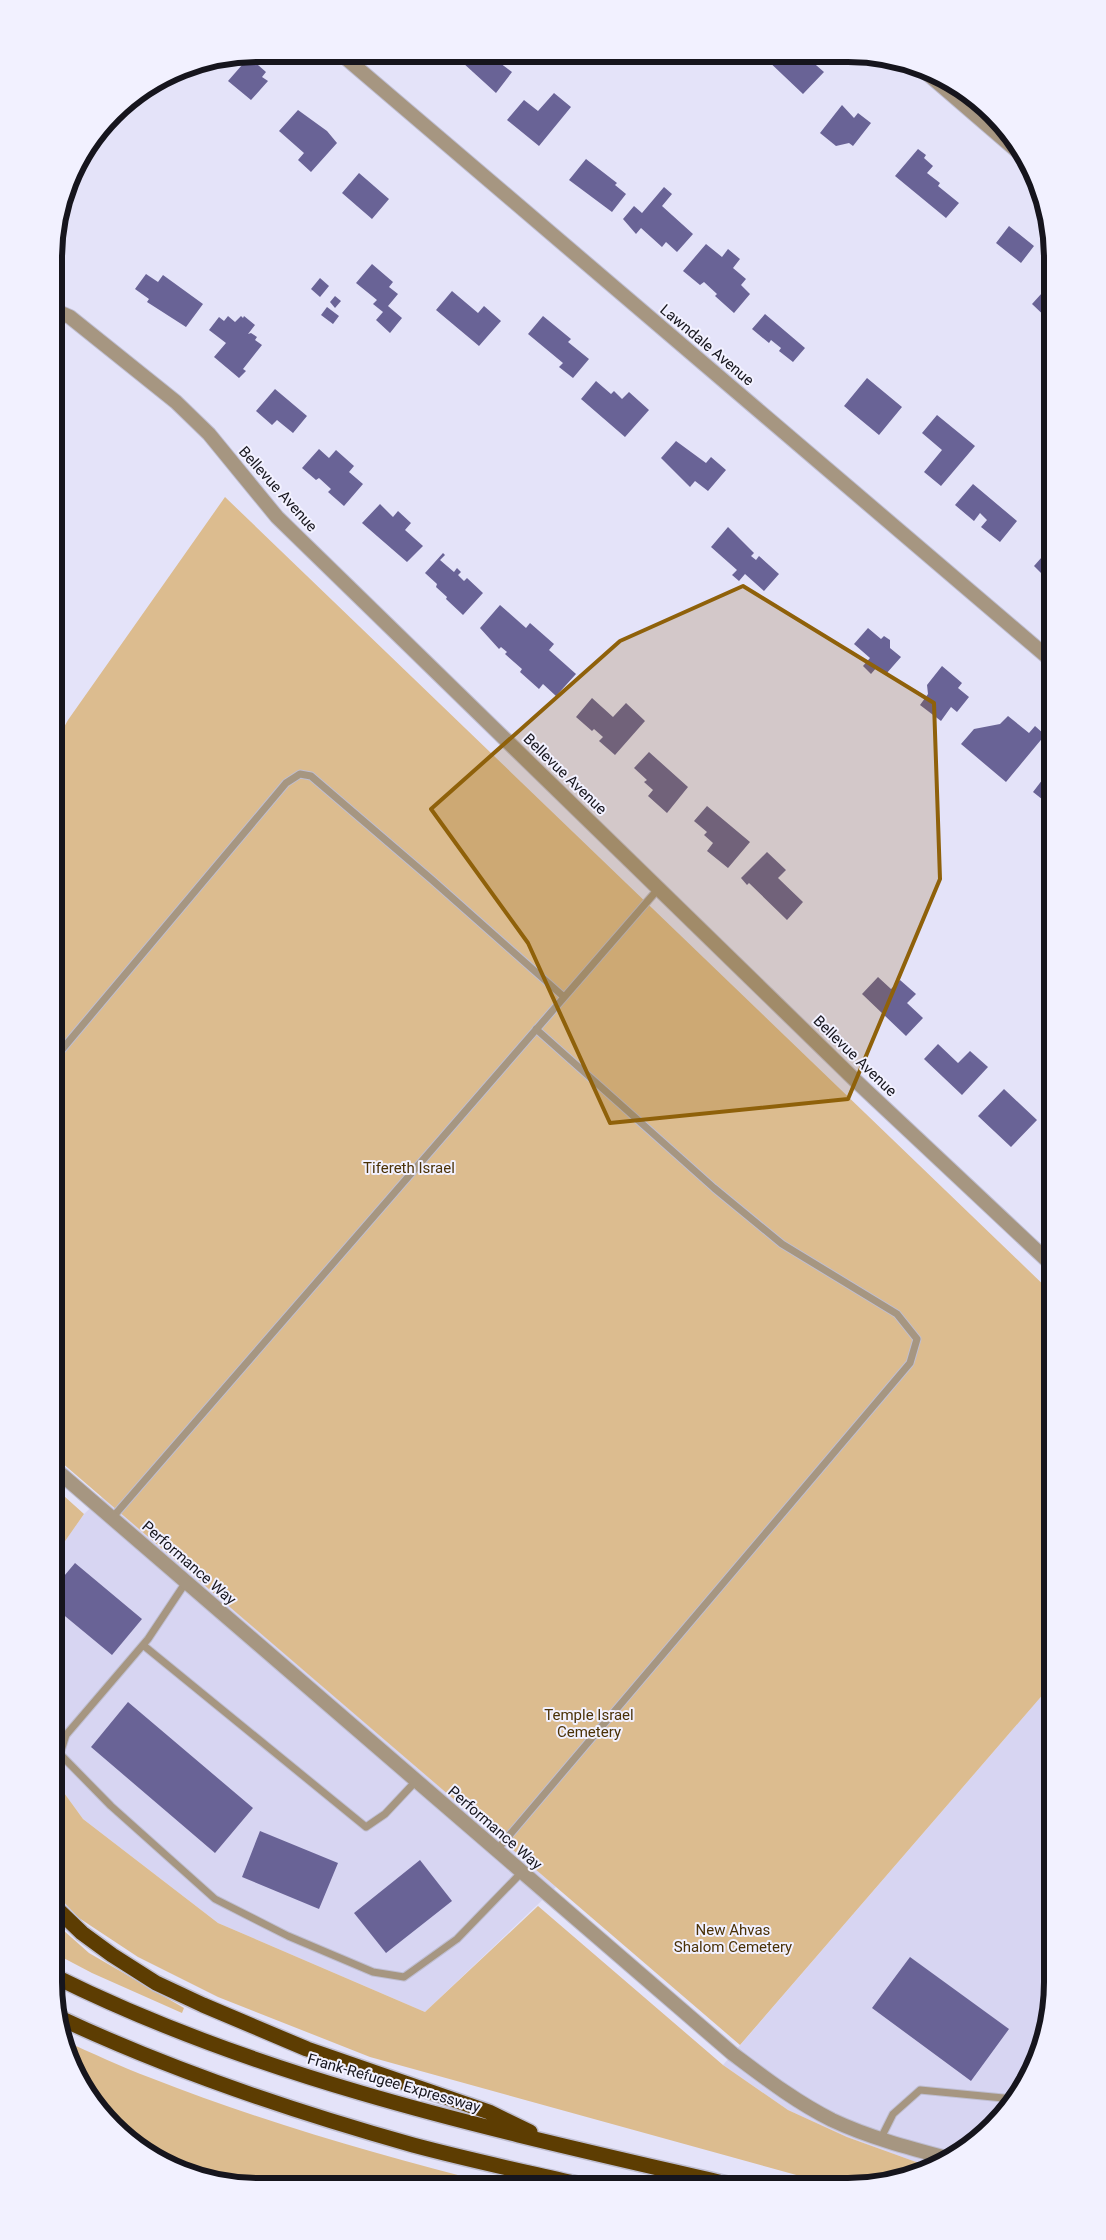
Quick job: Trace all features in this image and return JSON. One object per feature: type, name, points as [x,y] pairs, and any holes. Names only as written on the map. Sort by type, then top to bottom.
[{"type":"highway","points":[[62,1914],[82,1933],[112,1955],[156,1982],[203,2005],[307,2049],[490,2112],[554,2143]]},
{"type":"highway","name":"Frank-Refugee Expressway","points":[[62,1980],[188,2036],[368,2096],[702,2178]]},
{"type":"highway","points":[[66,2021],[184,2071],[312,2115],[414,2145],[549,2178]]},
{"type":"street","name":"Lawndale Avenue","points":[[350,62],[1044,654]]},
{"type":"street","points":[[946,90],[1002,138]]},
{"type":"street","name":"Bellevue Avenue","points":[[62,314],[70,317],[176,402],[209,434],[277,517],[856,1081],[1044,1257]]},
{"type":"street","name":"Performance Way","points":[[62,1475],[521,1873],[766,2079],[800,2103],[833,2120],[881,2138],[938,2155]]},
{"type":"lane","points":[[62,1049],[286,783],[300,774],[311,776],[564,997]]},
{"type":"lane","points":[[112,1518],[658,888]]},
{"type":"lane","points":[[496,1851],[910,1363],[917,1339],[898,1314],[782,1244],[714,1188],[536,1029]]},
{"type":"lane","points":[[62,1748],[66,1735],[143,1645],[186,1582]]},
{"type":"lane","points":[[143,1645],[366,1827],[385,1814],[416,1781]]},
{"type":"lane","points":[[62,1756],[111,1806],[215,1899],[288,1936],[373,1972],[404,1977],[457,1939],[521,1873]]},
{"type":"lane","points":[[881,2138],[893,2114],[920,2090],[1005,2098]]},
{"type":"highlighted area","points":[[743,586],[934,703],[940,879],[848,1099],[610,1123],[528,943],[431,809],[620,641]]},
{"type":"shaded area","points":[[102,1497],[556,1887],[425,2012],[218,1923],[83,1819],[62,1790],[62,1546],[84,1514]]},
{"type":"shaded area","points":[[1044,1693],[1044,1981],[1042,2007],[1037,2032],[1029,2056],[1017,2079],[995,2111],[967,2137],[920,2164],[847,2137],[788,2110],[723,2065]]},
{"type":"green space","name":"Tifereth Israel","points":[[225,497],[1044,1285],[1044,1693],[740,2045],[62,1463],[62,731]]},
{"type":"green space","points":[[62,1494],[84,1514],[62,1546]]},
{"type":"green space","points":[[62,1790],[83,1819],[218,1923],[425,2012],[538,1906],[723,2065],[788,2110],[847,2137],[920,2164],[898,2171],[873,2176],[807,2178],[370,2057],[218,1997],[138,1957],[79,1918],[62,1900]]},
{"type":"green space","points":[[62,1929],[89,1953],[184,2008],[182,2013],[92,1973],[62,1957]]},
{"type":"green space","points":[[73,2045],[140,2074],[193,2094],[279,2123],[408,2162],[469,2178],[259,2178],[220,2174],[184,2163],[139,2137],[111,2111],[89,2079]]},
{"type":"building","points":[[255,62],[266,72],[262,77],[268,81],[251,100],[228,81],[244,63]]},
{"type":"building","points":[[462,62],[499,62],[512,72],[496,93]]},
{"type":"building","points":[[769,62],[812,62],[824,72],[803,94]]},
{"type":"building","points":[[554,93],[571,107],[539,146],[507,120],[524,100],[538,111]]},
{"type":"building","points":[[842,105],[854,118],[858,113],[871,123],[853,146],[849,143],[836,146],[820,133]]},
{"type":"building","points":[[298,110],[327,131],[337,143],[311,172],[298,160],[304,153],[279,131]]},
{"type":"building","points":[[918,149],[926,155],[924,158],[933,166],[927,173],[940,183],[938,186],[959,203],[946,218],[895,176]]},
{"type":"building","points":[[586,159],[617,183],[615,185],[626,194],[612,212],[569,180]]},
{"type":"building","points":[[359,173],[389,199],[372,219],[342,193]]},
{"type":"building","points":[[664,187],[672,194],[662,206],[693,234],[677,252],[666,242],[662,247],[641,228],[636,234],[623,219],[634,206],[642,213]]},
{"type":"building","points":[[1009,226],[1034,246],[1021,263],[996,243]]},
{"type":"building","points":[[706,244],[722,257],[728,249],[740,259],[733,268],[746,279],[741,285],[750,294],[734,313],[715,296],[717,294],[704,282],[700,285],[683,271]]},
{"type":"building","points":[[372,264],[393,282],[389,287],[398,294],[388,306],[402,318],[390,333],[376,320],[383,312],[373,304],[377,300],[356,283]]},
{"type":"building","points":[[146,274],[158,282],[163,275],[203,304],[186,327],[147,302],[149,299],[135,289]]},
{"type":"building","points":[[320,278],[329,286],[320,297],[311,289]]},
{"type":"building","points":[[452,291],[478,313],[484,306],[501,321],[479,346],[436,310]]},
{"type":"building","points":[[1044,291],[1044,315],[1032,304]]},
{"type":"building","points":[[335,296],[341,301],[335,308],[330,302]]},
{"type":"building","points":[[327,307],[339,316],[333,324],[321,315]]},
{"type":"building","points":[[765,314],[805,348],[793,362],[779,351],[781,348],[771,340],[769,343],[752,329]]},
{"type":"building","points":[[228,316],[235,322],[241,316],[243,318],[244,316],[255,325],[248,334],[251,333],[257,337],[255,340],[262,345],[243,369],[246,371],[239,378],[214,357],[226,343],[209,330],[219,317],[224,321]]},
{"type":"building","points":[[543,316],[571,339],[568,342],[589,359],[573,378],[559,367],[563,363],[528,334]]},
{"type":"building","points":[[867,378],[902,407],[879,435],[844,406]]},
{"type":"building","points":[[596,381],[611,394],[614,391],[622,399],[629,392],[649,410],[625,437],[581,399]]},
{"type":"building","points":[[275,389],[307,416],[293,433],[277,420],[272,425],[256,411]]},
{"type":"building","points":[[937,415],[975,446],[941,486],[924,472],[942,450],[922,433]]},
{"type":"building","points":[[676,441],[706,463],[711,457],[726,470],[708,491],[695,481],[690,487],[661,458]]},
{"type":"building","points":[[319,449],[329,458],[336,450],[354,466],[349,472],[363,484],[344,506],[328,492],[331,489],[319,478],[316,480],[302,468]]},
{"type":"building","points":[[973,484],[1017,521],[1000,542],[981,527],[987,520],[980,513],[974,521],[955,505]]},
{"type":"building","points":[[380,504],[393,517],[398,511],[411,523],[405,530],[423,546],[407,562],[362,523]]},
{"type":"building","points":[[728,527],[754,553],[751,556],[756,560],[759,556],[779,574],[764,591],[745,574],[739,581],[732,575],[737,570],[711,547]]},
{"type":"building","points":[[443,553],[445,555],[440,560],[454,572],[457,568],[461,572],[458,575],[464,581],[467,578],[483,593],[463,615],[446,599],[447,597],[436,587],[437,584],[425,573]]},
{"type":"building","points":[[1044,555],[1044,576],[1034,566]]},
{"type":"building","points":[[500,605],[526,628],[530,623],[554,644],[549,650],[576,674],[556,696],[543,684],[539,689],[520,672],[522,669],[505,654],[507,652],[501,647],[499,649],[480,628]]},
{"type":"building","points":[[868,628],[881,639],[884,636],[890,640],[890,648],[901,657],[886,674],[877,667],[871,674],[863,666],[870,658],[854,644]]},
{"type":"building","points":[[942,666],[962,683],[958,688],[969,697],[957,712],[951,707],[941,721],[920,705],[928,694],[927,685]]},
{"type":"building","points":[[592,698],[613,717],[626,703],[645,721],[615,755],[599,741],[603,737],[594,729],[592,731],[576,717]]},
{"type":"building","points":[[1008,716],[1029,733],[1035,726],[1044,734],[1006,782],[961,744],[974,729],[1000,724]]},
{"type":"building","points":[[649,752],[688,787],[667,813],[648,796],[653,790],[644,782],[647,780],[634,768]]},
{"type":"building","points":[[1044,778],[1044,801],[1033,792]]},
{"type":"building","points":[[707,806],[750,842],[728,868],[707,851],[713,843],[704,835],[707,832],[694,821]]},
{"type":"building","points":[[767,852],[786,870],[778,878],[803,902],[787,920],[749,883],[747,885],[741,878]]},
{"type":"building","points":[[878,977],[891,989],[900,980],[916,994],[907,1003],[923,1018],[906,1036],[862,994]]},
{"type":"building","points":[[938,1044],[958,1063],[970,1051],[988,1067],[962,1095],[924,1059]]},
{"type":"building","points":[[1004,1089],[1037,1120],[1011,1147],[978,1116]]},
{"type":"building","points":[[75,1563],[142,1619],[112,1655],[62,1614],[62,1578]]},
{"type":"building","points":[[128,1702],[253,1808],[215,1853],[91,1747]]},
{"type":"building","points":[[260,1831],[338,1863],[319,1909],[242,1877]]},
{"type":"building","points":[[420,1860],[452,1901],[386,1953],[354,1913]]},
{"type":"building","points":[[910,1957],[1009,2029],[971,2081],[872,2008]]},
{"type":"park label","name":"Temple Israel Cemetery","points":[[589,1724]]},
{"type":"park label","name":"New Ahvas Shalom Cemetery","points":[[733,1938]]}]
